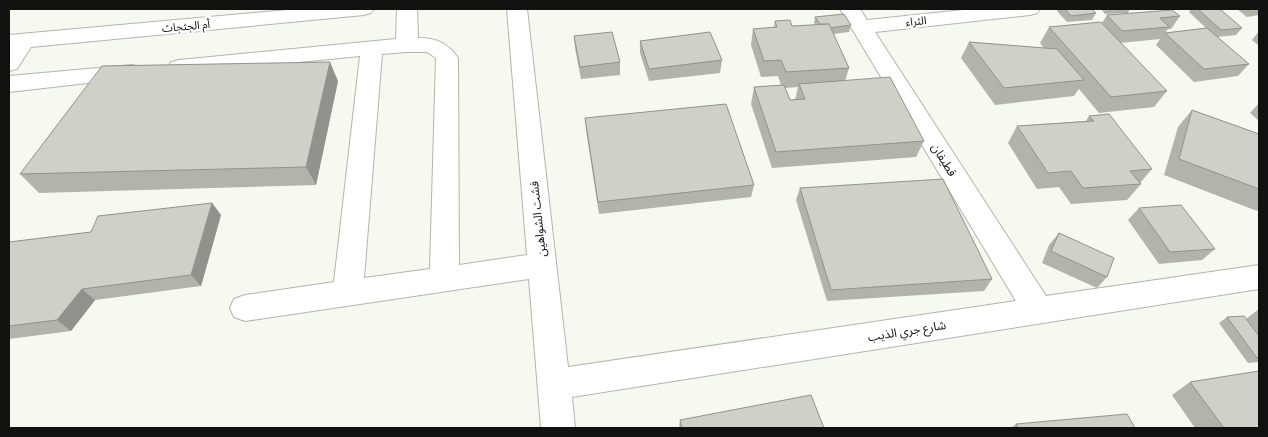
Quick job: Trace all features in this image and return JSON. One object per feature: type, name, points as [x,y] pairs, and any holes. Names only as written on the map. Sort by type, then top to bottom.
[{"type":"street","name":"أم الجثجاث","points":[[16,42],[364,9]]},
{"type":"street","points":[[407,9],[407,45]]},
{"type":"street","name":"فشت الشواهين","points":[[517,9],[558,428]]},
{"type":"street","name":"الثراء","points":[[856,18],[1030,9]]},
{"type":"street","name":"قطيفان","points":[[856,18],[1039,311]]},
{"type":"street","points":[[9,64],[16,42]]},
{"type":"street","points":[[9,84],[407,45],[429,44],[441,49],[446,58],[444,279]]},
{"type":"street","points":[[348,293],[372,48]]},
{"type":"street","points":[[246,308],[542,264]]},
{"type":"street","name":"شارع جري الذيب","points":[[554,384],[1259,276]]},
{"type":"building","points":[[1065,9],[1092,9],[1096,13],[1071,16]]},
{"type":"building","points":[[1198,9],[1220,9],[1242,28],[1221,30]]},
{"type":"building","points":[[1172,10],[1180,16],[1160,18],[1169,27],[1122,31],[1107,15]]},
{"type":"building","points":[[844,14],[851,25],[830,28],[829,24],[820,24],[815,17]]},
{"type":"building","points":[[790,20],[792,26],[829,24],[849,68],[786,72],[781,60],[764,61],[753,29],[777,27],[775,21]]},
{"type":"building","points":[[1101,22],[1167,91],[1111,97],[1049,27]]},
{"type":"building","points":[[1207,28],[1249,64],[1204,69],[1165,33]]},
{"type":"building","points":[[612,32],[620,62],[580,67],[574,36]]},
{"type":"building","points":[[710,32],[722,60],[649,69],[640,41]]},
{"type":"building","points":[[969,42],[1057,49],[1084,80],[1004,88]]},
{"type":"building","points":[[330,62],[306,167],[20,174],[102,66]]},
{"type":"building","points":[[890,77],[924,141],[776,152],[754,87],[784,85],[790,100],[805,99],[799,84]]},
{"type":"building","points":[[726,104],[754,185],[598,202],[585,118]]},
{"type":"building","points":[[1192,110],[1259,134],[1259,189],[1179,159]]},
{"type":"building","points":[[1109,114],[1152,169],[1130,171],[1141,184],[1083,188],[1071,171],[1048,173],[1017,126],[1094,121],[1089,116]]},
{"type":"building","points":[[943,179],[992,279],[831,290],[800,188]]},
{"type":"building","points":[[212,203],[191,275],[82,289],[57,320],[9,326],[9,242],[91,232],[98,216]]},
{"type":"building","points":[[1181,205],[1215,249],[1170,252],[1139,208]]},
{"type":"building","points":[[1059,233],[1114,258],[1107,277],[1051,251]]},
{"type":"building","points":[[1244,316],[1259,336],[1259,357],[1257,358],[1227,317]]},
{"type":"building","points":[[1259,371],[1259,428],[1224,428],[1190,382]]},
{"type":"building","points":[[811,395],[824,428],[682,428],[680,420]]},
{"type":"building","points":[[1127,414],[1135,428],[1018,428],[1016,424]]}]
